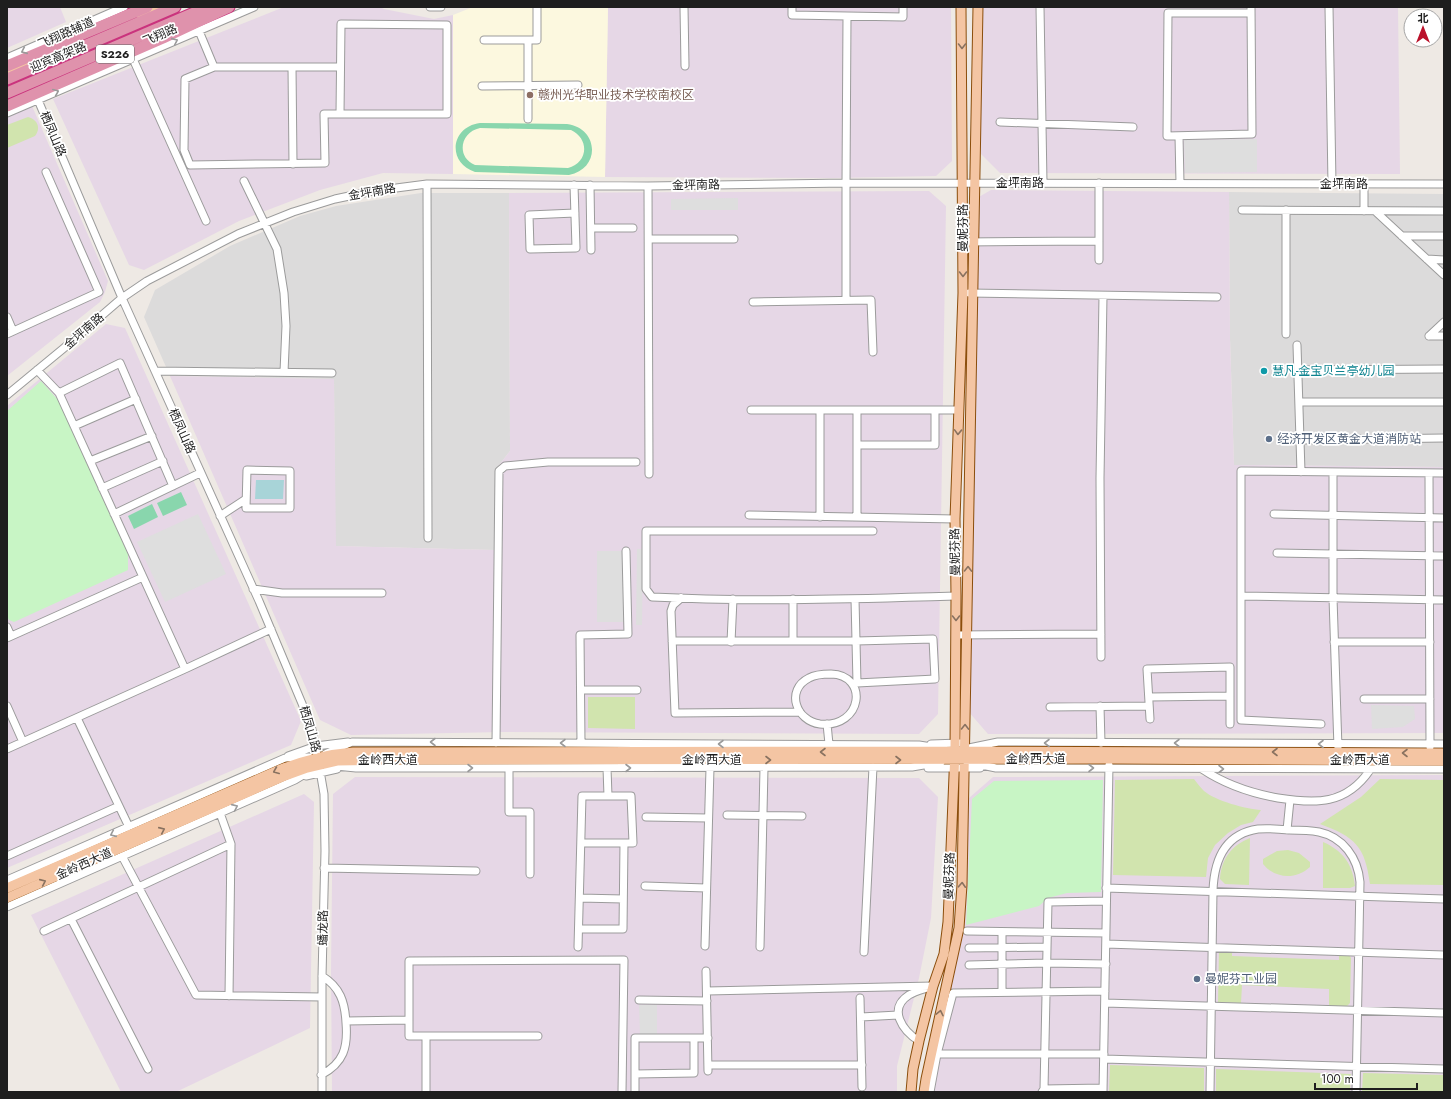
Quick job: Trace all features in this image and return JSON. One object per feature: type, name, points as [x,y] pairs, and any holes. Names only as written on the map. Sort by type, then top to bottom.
[{"type":"highway","points":[[7,66],[147,7]]},
{"type":"highway","name":"迎宾高架路","points":[[7,79],[175,7]]},
{"type":"highway","name":"迎宾高架路","points":[[7,93],[208,7]]},
{"type":"highway","points":[[7,106],[163,38],[229,7]]},
{"type":"main road","name":"S226","points":[[7,72],[157,7]]},
{"type":"main road","name":"飞翔路","points":[[7,100],[224,7]]},
{"type":"main road","name":"曼妮芬路","points":[[911,1092],[913,1070],[919,1041],[933,986],[944,954],[948,922],[955,756],[955,519],[963,293],[961,7]]},
{"type":"main road","name":"曼妮芬路","points":[[924,1092],[958,928],[962,885],[978,7]]},
{"type":"main road","name":"金岭西大道","points":[[7,898],[285,776],[353,752],[955,756],[1338,748],[1430,748],[1444,753]]},
{"type":"main road","name":"金岭西大道","points":[[965,755],[1109,764],[1444,761]]},
{"type":"main road","name":"金岭西大道","points":[[7,888],[281,769],[319,764]]},
{"type":"street","name":"飞翔路辅道","points":[[7,58],[124,7]]},
{"type":"street","points":[[7,113],[254,7]]},
{"type":"street","points":[[430,7],[441,7]]},
{"type":"street","points":[[484,40],[537,40],[537,7]]},
{"type":"street","points":[[684,7],[685,66]]},
{"type":"street","points":[[792,7],[792,15],[847,17],[903,17],[903,7]]},
{"type":"street","points":[[1040,7],[1043,183]]},
{"type":"street","points":[[1329,7],[1332,184]]},
{"type":"street","points":[[1251,10],[1252,134],[1167,136],[1168,13],[1251,10]]},
{"type":"street","points":[[846,300],[847,17]]},
{"type":"street","points":[[340,67],[214,67],[185,79],[184,150],[190,165],[324,163],[324,114],[340,114],[447,114],[448,25],[341,24],[340,114]]},
{"type":"street","points":[[200,31],[214,67]]},
{"type":"street","points":[[528,40],[528,120]]},
{"type":"street","points":[[133,60],[206,221]]},
{"type":"street","points":[[292,67],[293,164]]},
{"type":"street","points":[[482,86],[578,85]]},
{"type":"street","name":"栖凤山路","points":[[38,100],[122,298],[271,629],[304,706],[311,724],[319,764]]},
{"type":"street","points":[[1000,122],[1133,127]]},
{"type":"street","points":[[1179,136],[1180,183]]},
{"type":"street","points":[[7,317],[10,332],[99,292],[46,172]]},
{"type":"street","points":[[244,181],[277,249],[284,293],[286,326],[284,372]]},
{"type":"street","name":"金坪南路","points":[[7,395],[122,298],[154,277],[238,234],[264,223],[335,199],[373,191],[427,184],[648,186],[846,183],[1444,184]]},
{"type":"street","points":[[1099,183],[1099,260]]},
{"type":"street","points":[[427,184],[428,538]]},
{"type":"street","points":[[1364,184],[1364,211]]},
{"type":"street","points":[[574,185],[575,213],[576,248],[530,249],[529,215],[575,213]]},
{"type":"street","points":[[590,185],[591,250]]},
{"type":"street","points":[[648,186],[649,474]]},
{"type":"street","points":[[1242,210],[1444,211]]},
{"type":"street","points":[[1286,210],[1286,334]]},
{"type":"street","points":[[1375,211],[1444,275]]},
{"type":"street","points":[[591,228],[634,228]]},
{"type":"street","points":[[1402,236],[1444,236]]},
{"type":"street","points":[[648,239],[734,239]]},
{"type":"street","points":[[963,242],[1099,241]]},
{"type":"street","points":[[1427,259],[1444,260]]},
{"type":"street","points":[[963,293],[1218,297]]},
{"type":"street","points":[[1101,656],[1100,478],[1103,296]]},
{"type":"street","points":[[753,302],[871,300],[873,352]]},
{"type":"street","points":[[1444,322],[1429,336],[1444,336]]},
{"type":"street","points":[[1297,345],[1301,472]]},
{"type":"street","points":[[59,393],[120,363],[173,486]]},
{"type":"street","points":[[1298,370],[1444,369]]},
{"type":"street","points":[[37,370],[59,393],[185,669]]},
{"type":"street","points":[[155,371],[332,373]]},
{"type":"street","points":[[74,426],[136,399]]},
{"type":"street","points":[[1299,402],[1444,402]]},
{"type":"street","points":[[751,410],[959,410]]},
{"type":"street","points":[[820,410],[820,517]]},
{"type":"street","points":[[857,410],[857,517]]},
{"type":"street","points":[[857,445],[935,445],[935,410]]},
{"type":"street","points":[[90,461],[152,436]]},
{"type":"street","points":[[1300,440],[1444,438]]},
{"type":"street","points":[[102,488],[163,461]]},
{"type":"street","points":[[496,742],[499,471],[505,466],[548,462],[636,462]]},
{"type":"street","points":[[247,470],[290,471],[290,508],[246,508],[246,499],[247,470]]},
{"type":"street","points":[[1321,724],[1241,720],[1241,471],[1444,473]]},
{"type":"street","points":[[285,758],[356,768],[912,767],[955,756],[965,755],[998,742],[1338,748],[1333,598],[1333,472]]},
{"type":"street","points":[[114,514],[200,473]]},
{"type":"street","points":[[1429,473],[1430,748],[1444,744]]},
{"type":"street","points":[[220,516],[246,499]]},
{"type":"street","points":[[1274,514],[1444,518]]},
{"type":"street","points":[[749,515],[955,519]]},
{"type":"street","points":[[873,531],[646,531],[646,589],[652,597],[681,598],[856,599],[956,596]]},
{"type":"street","points":[[582,743],[580,635],[628,634],[626,551]]},
{"type":"street","points":[[1277,553],[1444,556]]},
{"type":"street","points":[[7,627],[9,637],[143,577]]},
{"type":"street","points":[[253,589],[282,593],[382,593]]},
{"type":"street","points":[[1242,596],[1444,600]]},
{"type":"street","points":[[681,598],[673,606],[671,611],[675,714],[800,712]]},
{"type":"street","points":[[731,642],[733,599]]},
{"type":"street","points":[[794,599],[794,640]]},
{"type":"street","points":[[672,641],[731,642],[794,640],[856,641],[933,639],[935,679],[855,684],[836,674],[818,675],[809,678],[802,684],[797,692],[796,701],[800,712],[803,717],[811,722],[827,724],[845,719],[852,712],[856,698],[855,684],[856,641],[856,599]]},
{"type":"street","points":[[7,749],[271,629]]},
{"type":"street","points":[[956,636],[1101,634]]},
{"type":"street","points":[[1334,642],[1430,642]]},
{"type":"street","points":[[1150,718],[1147,668],[1230,667],[1230,724]]},
{"type":"street","points":[[581,690],[637,690]]},
{"type":"street","points":[[1149,697],[1230,696]]},
{"type":"street","points":[[1364,699],[1430,699]]},
{"type":"street","points":[[7,706],[23,742]]},
{"type":"street","points":[[1050,706],[1149,706]]},
{"type":"street","points":[[1100,706],[1101,743]]},
{"type":"street","points":[[76,718],[129,827]]},
{"type":"street","points":[[827,724],[829,744]]},
{"type":"street","points":[[7,907],[295,780],[352,742]]},
{"type":"street","points":[[7,880],[285,758],[316,746],[334,743],[496,742],[919,745],[955,756]]},
{"type":"street","points":[[965,755],[996,768],[1109,764],[1202,769],[1444,769]]},
{"type":"street","name":"蟠龙路","points":[[319,764],[324,794],[322,1092]]},
{"type":"street","points":[[1106,901],[1048,902],[1043,1090],[1103,1090],[1109,764]]},
{"type":"street","points":[[864,952],[873,767]]},
{"type":"street","points":[[509,768],[509,812],[530,812],[530,874]]},
{"type":"street","points":[[607,768],[608,796]]},
{"type":"street","points":[[705,946],[710,768]]},
{"type":"street","points":[[760,947],[764,768]]},
{"type":"street","points":[[1202,769],[1221,781],[1242,790],[1290,800],[1313,802],[1335,798],[1355,787],[1370,770]]},
{"type":"street","points":[[578,947],[582,796],[631,796],[633,843],[581,843]]},
{"type":"street","points":[[1287,830],[1290,800]]},
{"type":"street","points":[[7,856],[119,806]]},
{"type":"street","points":[[220,813],[231,844],[229,996]]},
{"type":"street","points":[[727,814],[802,816]]},
{"type":"street","points":[[646,818],[708,818]]},
{"type":"street","points":[[1210,1092],[1214,876],[1217,862],[1223,850],[1233,840],[1245,833],[1259,829],[1320,832],[1334,838],[1345,847],[1354,858],[1360,882],[1356,1092]]},
{"type":"street","points":[[579,929],[623,929],[624,843]]},
{"type":"street","points":[[44,931],[231,844]]},
{"type":"street","points":[[122,856],[196,995],[322,998]]},
{"type":"street","points":[[324,868],[476,871]]},
{"type":"street","points":[[646,886],[706,888]]},
{"type":"street","points":[[1106,888],[1444,899]]},
{"type":"street","points":[[580,898],[624,898]]},
{"type":"street","points":[[71,919],[148,1069]]},
{"type":"street","points":[[967,931],[1106,932]]},
{"type":"street","points":[[1002,932],[1002,992]]},
{"type":"street","points":[[1106,944],[1444,955]]},
{"type":"street","points":[[969,948],[1047,947]]},
{"type":"street","points":[[538,1036],[409,1036],[410,962],[624,960],[622,1092]]},
{"type":"street","points":[[969,965],[1047,963],[1106,964]]},
{"type":"street","points":[[706,971],[708,1068],[862,1065]]},
{"type":"street","points":[[322,976],[333,984],[341,995],[345,1008],[347,1038],[343,1055],[336,1065],[322,1076]]},
{"type":"street","points":[[707,991],[933,986]]},
{"type":"street","points":[[919,1041],[906,1031],[900,1022],[898,1015],[899,1008],[906,998],[913,993],[933,986]]},
{"type":"street","points":[[930,1092],[937,1054],[953,993],[1105,991]]},
{"type":"street","points":[[860,998],[862,1087]]},
{"type":"street","points":[[639,1000],[707,1000]]},
{"type":"street","points":[[1105,1003],[1444,1013]]},
{"type":"street","points":[[861,1017],[898,1015]]},
{"type":"street","points":[[346,1021],[409,1020]]},
{"type":"street","points":[[426,1036],[426,1092]]},
{"type":"street","points":[[635,1092],[635,1038],[708,1038]]},
{"type":"street","points":[[635,1074],[694,1073],[694,1038]]},
{"type":"street","points":[[937,1054],[1045,1054],[1210,1062],[1444,1069]]},
{"type":"shaded area","points":[[7,7],[60,7],[66,22],[7,48]]},
{"type":"shaded area","points":[[284,7],[380,7],[434,19],[453,15],[453,174],[383,173],[320,190],[239,221],[144,270],[129,265],[53,99]]},
{"type":"shaded area","name":"赣州光华职业技术学校南校区","points":[[473,7],[608,7],[605,177],[453,174],[453,15]]},
{"type":"shaded area","points":[[608,7],[951,7],[952,161],[936,176],[833,178],[605,177]]},
{"type":"shaded area","points":[[981,7],[1398,7],[1400,174],[1000,173],[981,154]]},
{"type":"shaded area","points":[[32,106],[108,281],[100,302],[7,376],[7,116]]},
{"type":"shaded area","points":[[1257,139],[1257,172],[1185,173],[1184,140]]},
{"type":"shaded area","points":[[991,190],[1229,192],[1230,338],[1234,465],[1444,467],[1444,733],[988,734],[968,711],[977,198]]},
{"type":"shaded area","points":[[929,191],[946,206],[938,714],[919,734],[503,732],[351,735],[320,720],[170,376],[334,379],[336,546],[495,550],[496,469],[510,451],[509,193]]},
{"type":"shaded area","points":[[1229,192],[1444,194],[1444,467],[1234,465],[1230,338]]},
{"type":"shaded area","points":[[421,193],[509,193],[510,451],[496,469],[495,550],[335,546],[334,379],[170,376],[144,317],[155,290],[230,246],[300,216],[336,206]]},
{"type":"shaded area","points":[[738,198],[738,210],[671,210],[671,199]]},
{"type":"shaded area","points":[[106,324],[125,328],[301,721],[291,745],[7,868],[7,406]]},
{"type":"shaded area","points":[[198,514],[226,574],[165,602],[137,542]]},
{"type":"shaded area","points":[[637,549],[643,549],[642,625],[636,625]]},
{"type":"shaded area","points":[[597,551],[624,551],[624,622],[597,622]]},
{"type":"shaded area","points":[[1371,705],[1414,706],[1415,719],[1403,727],[1372,729]]},
{"type":"shaded area","name":"曼妮芬工业园","points":[[1444,775],[1444,1092],[927,1092],[937,1033],[964,926],[969,798],[993,777]]},
{"type":"shaded area","points":[[355,777],[919,778],[938,797],[931,918],[919,978],[897,1066],[897,1092],[332,1092],[331,971],[333,794]]},
{"type":"shaded area","points":[[304,794],[314,802],[310,1028],[176,1092],[121,1092],[31,915]]},
{"type":"shaded area","points":[[639,1005],[657,1005],[657,1036],[640,1036]]},
{"type":"green space","points":[[28,117],[34,120],[38,125],[38,130],[35,136],[7,148],[7,125]]},
{"type":"green space","points":[[480,123],[567,124],[578,127],[585,133],[590,140],[592,149],[591,157],[587,165],[579,171],[569,175],[475,172],[466,167],[456,154],[458,138],[463,131],[470,126]],"holes":[[[480,128],[571,130],[581,139],[584,145],[584,150],[580,161],[568,168],[475,165],[469,161],[463,151],[463,145],[468,134],[473,130]]]},
{"type":"green space","points":[[41,381],[59,401],[128,553],[128,570],[14,622],[9,620],[7,616],[7,411]]},
{"type":"green space","points":[[181,492],[187,505],[163,516],[157,503]]},
{"type":"green space","points":[[152,504],[158,517],[134,529],[128,516]]},
{"type":"green space","points":[[588,697],[635,697],[635,729],[588,728]]},
{"type":"green space","points":[[1194,779],[1209,795],[1240,806],[1261,810],[1253,822],[1241,825],[1228,833],[1215,845],[1208,858],[1206,877],[1113,875],[1115,780]]},
{"type":"green space","points":[[1380,779],[1444,780],[1444,885],[1370,884],[1365,860],[1356,845],[1342,834],[1320,824],[1361,797]]},
{"type":"green space","points":[[1103,780],[1101,892],[1067,893],[1048,898],[1039,906],[966,925],[972,799],[994,781]]},
{"type":"green space","points":[[1250,838],[1249,885],[1225,884],[1220,879],[1225,859],[1233,849]]},
{"type":"green space","points":[[1323,842],[1336,849],[1345,859],[1352,871],[1355,886],[1350,888],[1323,888]]},
{"type":"green space","points":[[1288,850],[1299,853],[1310,862],[1310,867],[1298,874],[1286,876],[1273,873],[1263,864],[1263,859],[1277,851]]},
{"type":"green space","points":[[1219,950],[1232,950],[1232,956],[1339,960],[1339,955],[1349,955],[1351,958],[1350,1003],[1347,1006],[1329,1006],[1329,989],[1242,985],[1241,1003],[1218,1002]]},
{"type":"green space","points":[[1110,1065],[1204,1068],[1204,1092],[1109,1092]]},
{"type":"green space","points":[[1216,1069],[1351,1074],[1350,1092],[1216,1092]]},
{"type":"green space","points":[[1363,1073],[1444,1075],[1444,1092],[1362,1092]]},
{"type":"water","points":[[256,480],[284,480],[283,499],[255,499]]},
{"type":"place","name":"赣州光华职业技术学校南校区","points":[[530,95]]},
{"type":"place","name":"慧凡-金宝贝兰亭幼儿园","points":[[1264,371]]},
{"type":"place","name":"经济开发区黄金大道消防站","points":[[1269,439]]},
{"type":"place","name":"曼妮芬工业园","points":[[1197,979]]}]
